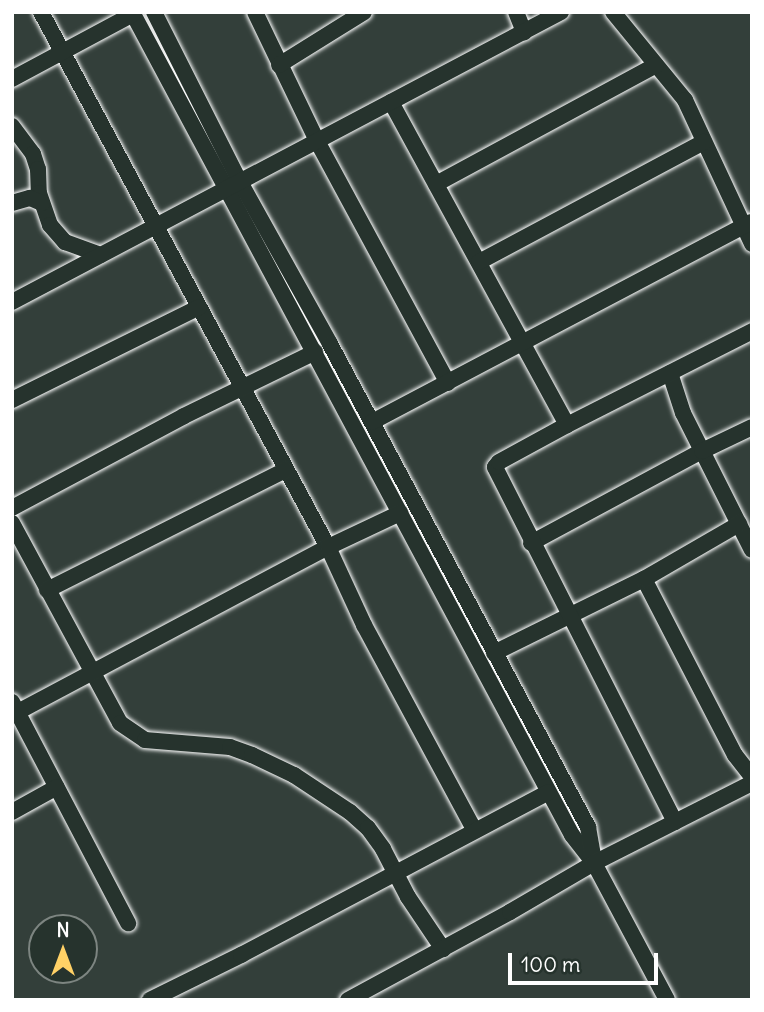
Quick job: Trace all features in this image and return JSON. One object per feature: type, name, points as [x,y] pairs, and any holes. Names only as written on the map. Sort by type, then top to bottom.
[{"type":"street","points":[[41,12],[327,547],[364,625],[474,830]]},
{"type":"street","points":[[154,12],[240,182],[372,422],[588,827],[594,863]]},
{"type":"street","points":[[255,12],[317,141],[448,383]]},
{"type":"street","points":[[516,12],[524,32]]},
{"type":"street","points":[[12,302],[561,12]]},
{"type":"street","points":[[613,12],[685,100],[748,224],[752,244]]},
{"type":"street","points":[[12,79],[133,13],[225,190],[315,352],[572,835],[594,863],[667,1000]]},
{"type":"street","points":[[279,65],[356,14]]},
{"type":"street","points":[[436,184],[656,65]]},
{"type":"street","points":[[391,102],[567,425]]},
{"type":"street","points":[[12,126],[33,154],[42,203],[50,225],[65,242],[101,256]]},
{"type":"street","points":[[479,262],[704,142]]},
{"type":"street","points":[[12,203],[30,198],[42,203]]},
{"type":"street","points":[[372,422],[748,224]]},
{"type":"street","points":[[12,400],[199,307]]},
{"type":"street","points":[[675,822],[531,543],[495,467],[499,462],[567,425],[752,331]]},
{"type":"street","points":[[12,508],[184,416],[315,352]]},
{"type":"street","points":[[670,373],[676,395],[752,550]]},
{"type":"street","points":[[531,543],[702,451],[752,428]]},
{"type":"street","points":[[47,590],[286,470]]},
{"type":"street","points":[[128,923],[14,709],[92,673],[327,547],[400,513]]},
{"type":"street","points":[[12,523],[120,723],[145,740],[230,747],[294,775],[354,815],[368,828],[443,949]]},
{"type":"street","points":[[494,653],[644,579],[739,524]]},
{"type":"street","points":[[644,579],[735,755],[752,777]]},
{"type":"street","points":[[348,1000],[594,863],[752,783]]},
{"type":"street","points":[[12,812],[57,787]]},
{"type":"street","points":[[150,1000],[241,955],[549,792]]}]
